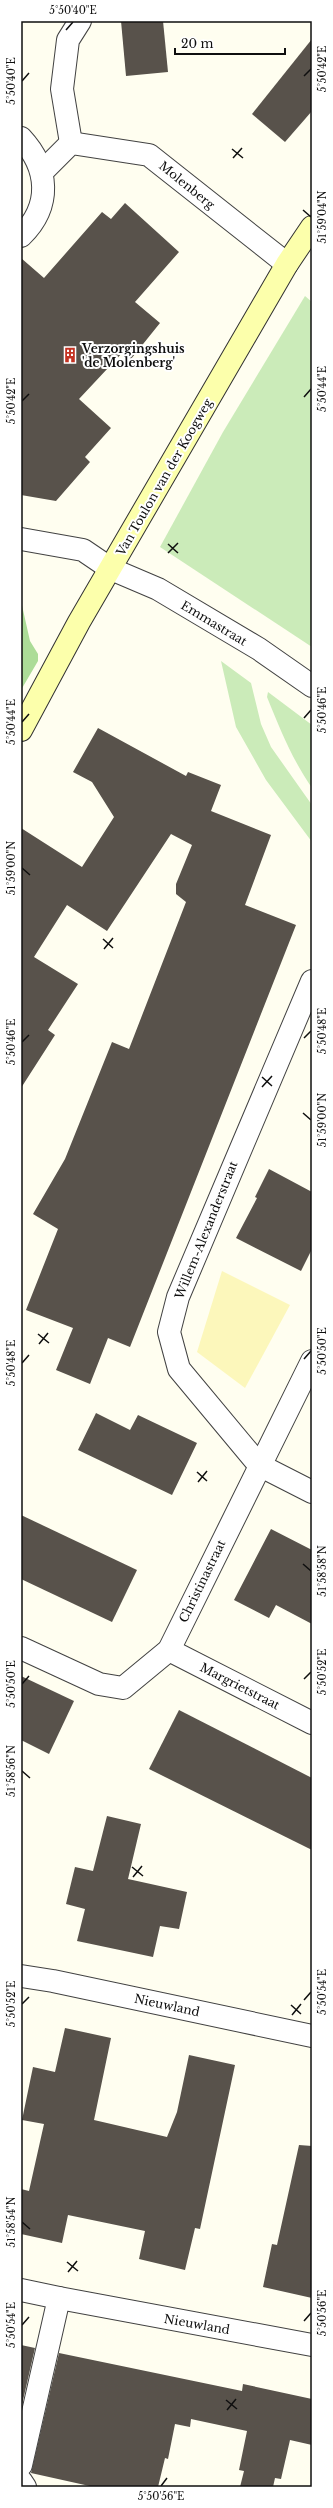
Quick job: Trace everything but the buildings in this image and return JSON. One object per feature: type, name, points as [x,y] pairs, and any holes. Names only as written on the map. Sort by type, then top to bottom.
[{"type":"street","points":[[42,172],[71,143],[62,89],[68,40],[80,21]]},
{"type":"street","points":[[21,138],[33,151],[42,172],[44,191],[39,211],[30,228],[21,236]]},
{"type":"street","name":"Molenberg","points":[[71,143],[149,154],[287,264]]},
{"type":"street","name":"Van Toulon van der Koogweg","points":[[21,730],[79,622],[287,264],[312,227]]},
{"type":"street","name":"Emmastraat","points":[[21,539],[83,550],[111,568],[158,589],[259,650],[312,686]]},
{"type":"street","name":"Willem-Alexanderstraat","points":[[259,1465],[179,1369],[169,1332],[178,1296],[312,981]]},
{"type":"street","name":"Christinastraat","points":[[21,1648],[99,1684],[123,1688],[169,1650],[259,1465],[312,1361]]},
{"type":"street","points":[[259,1465],[312,1492]]},
{"type":"street","name":"Margrietstraat","points":[[169,1650],[312,1723]]},
{"type":"street","name":"Nieuwland","points":[[21,1976],[53,1981],[312,2036]]},
{"type":"street","name":"Nieuwland","points":[[21,2290],[312,2345]]},
{"type":"street","points":[[21,2465],[59,2298]]},
{"type":"street","points":[[21,2481],[25,2487]]},
{"type":"green space","points":[[305,296],[312,302],[312,647],[160,547],[223,432]]},
{"type":"green space","points":[[21,601],[30,641],[38,654],[38,661],[21,690]]},
{"type":"green space","points":[[221,661],[251,683],[261,724],[271,747],[312,805],[312,842],[266,780],[236,727]]},
{"type":"green space","points":[[268,692],[312,725],[312,788],[298,766],[287,744],[267,697]]},
{"type":"sand","points":[[222,1271],[290,1305],[245,1388],[197,1352]]},
{"type":"place","name":"Verzorgingshuis 'de Molenberg'","points":[[70,355]]}]
